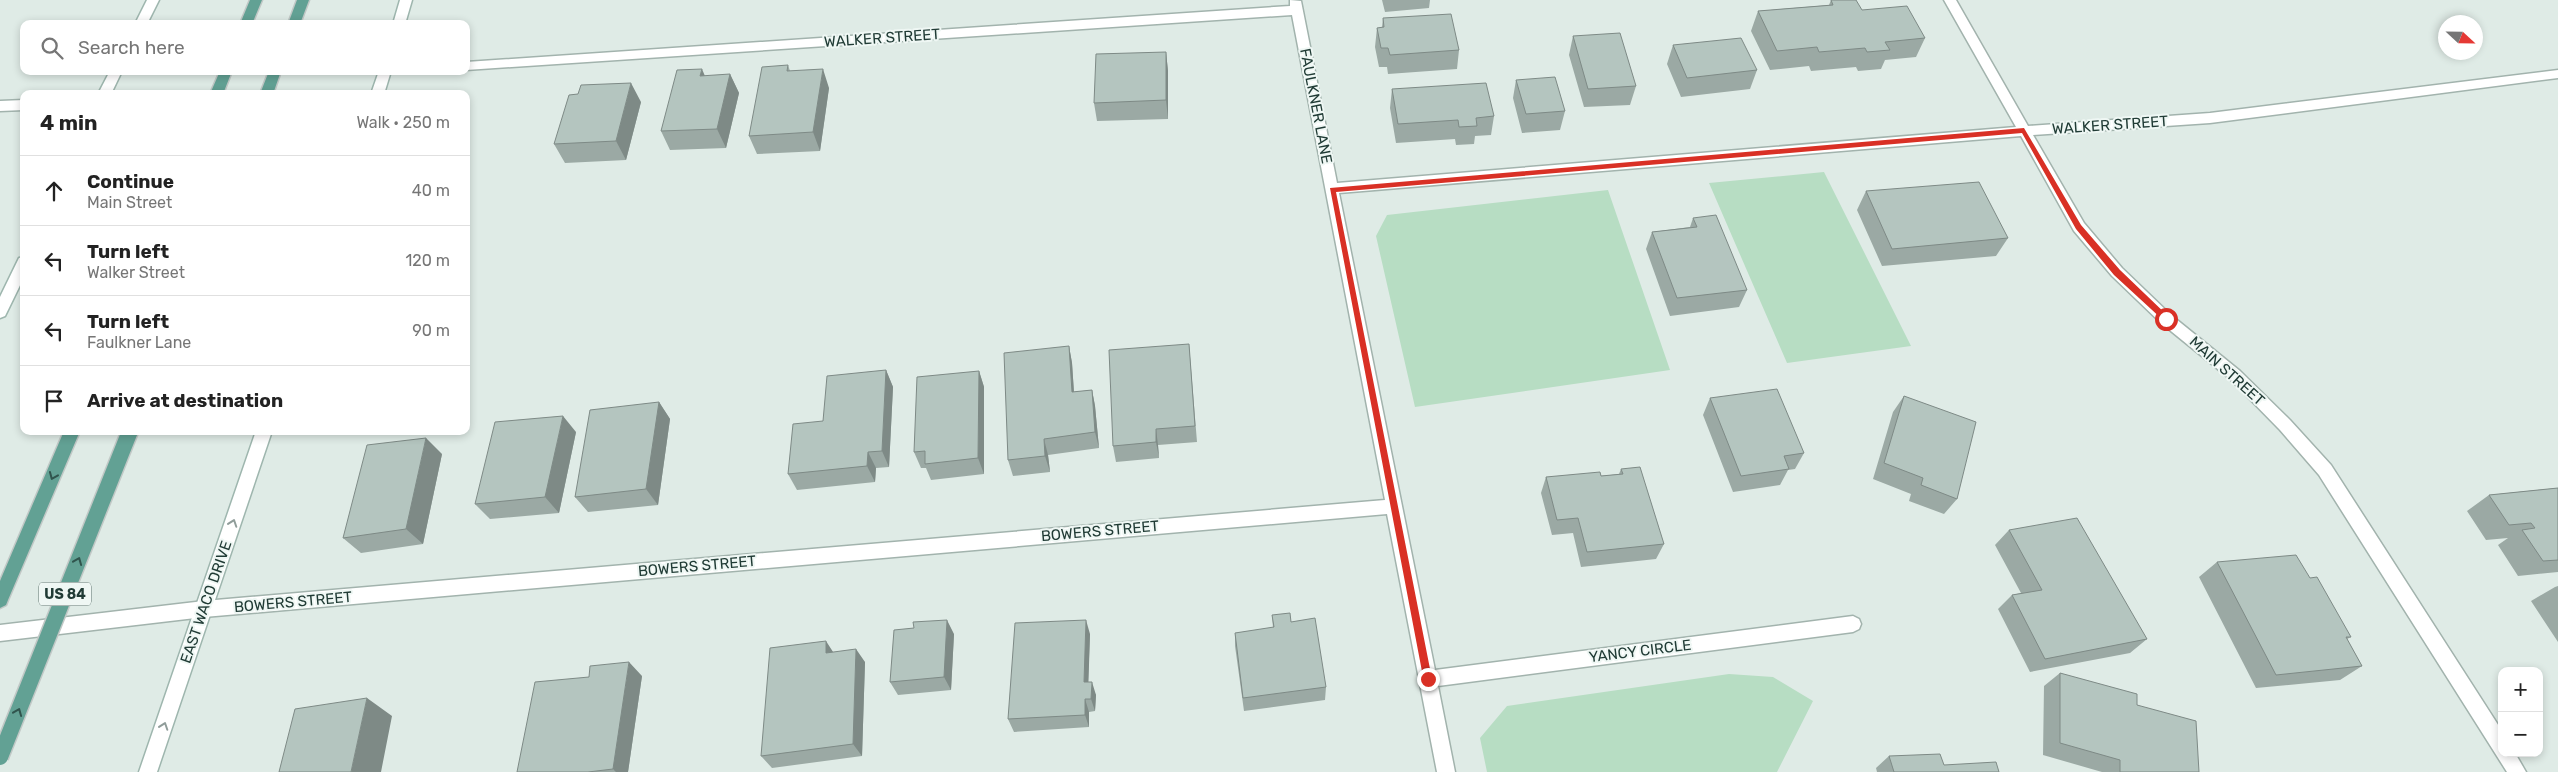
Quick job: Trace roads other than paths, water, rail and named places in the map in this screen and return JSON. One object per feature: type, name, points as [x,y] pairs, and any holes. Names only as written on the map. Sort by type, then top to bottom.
[{"type":"main road","points":[[248,20],[256,0]]},
{"type":"main road","points":[[296,20],[303,0]]},
{"type":"main road","points":[[218,90],[224,75]]},
{"type":"main road","points":[[268,90],[273,75]]},
{"type":"main road","points":[[0,600],[70,435]]},
{"type":"main road","name":"US 84","points":[[0,757],[128,435]]},
{"type":"street","points":[[143,20],[153,0]]},
{"type":"street","points":[[400,20],[406,0]]},
{"type":"street","name":"MAIN STREET","points":[[1950,0],[2079,227],[2117,272],[2166,319],[2235,376],[2285,425],[2325,470],[2498,741]]},
{"type":"street","name":"WALKER STREET","points":[[470,66],[1296,5]]},
{"type":"street","name":"FAULKNER LANE","points":[[1296,5],[1446,772]]},
{"type":"street","name":"WALKER STREET","points":[[1332,190],[2024,130],[2210,118],[2558,74]]},
{"type":"street","points":[[106,90],[114,75]]},
{"type":"street","points":[[378,90],[384,75]]},
{"type":"street","points":[[0,106],[20,105]]},
{"type":"street","points":[[0,312],[20,270]]},
{"type":"street","name":"EAST WACO DRIVE","points":[[148,772],[263,435]]},
{"type":"street","name":"BOWERS STREET","points":[[0,633],[204,609],[1394,506]]},
{"type":"street","name":"YANCY CIRCLE","points":[[1428,679],[1853,624]]},
{"type":"street","points":[[2508,757],[2517,772]]}]
